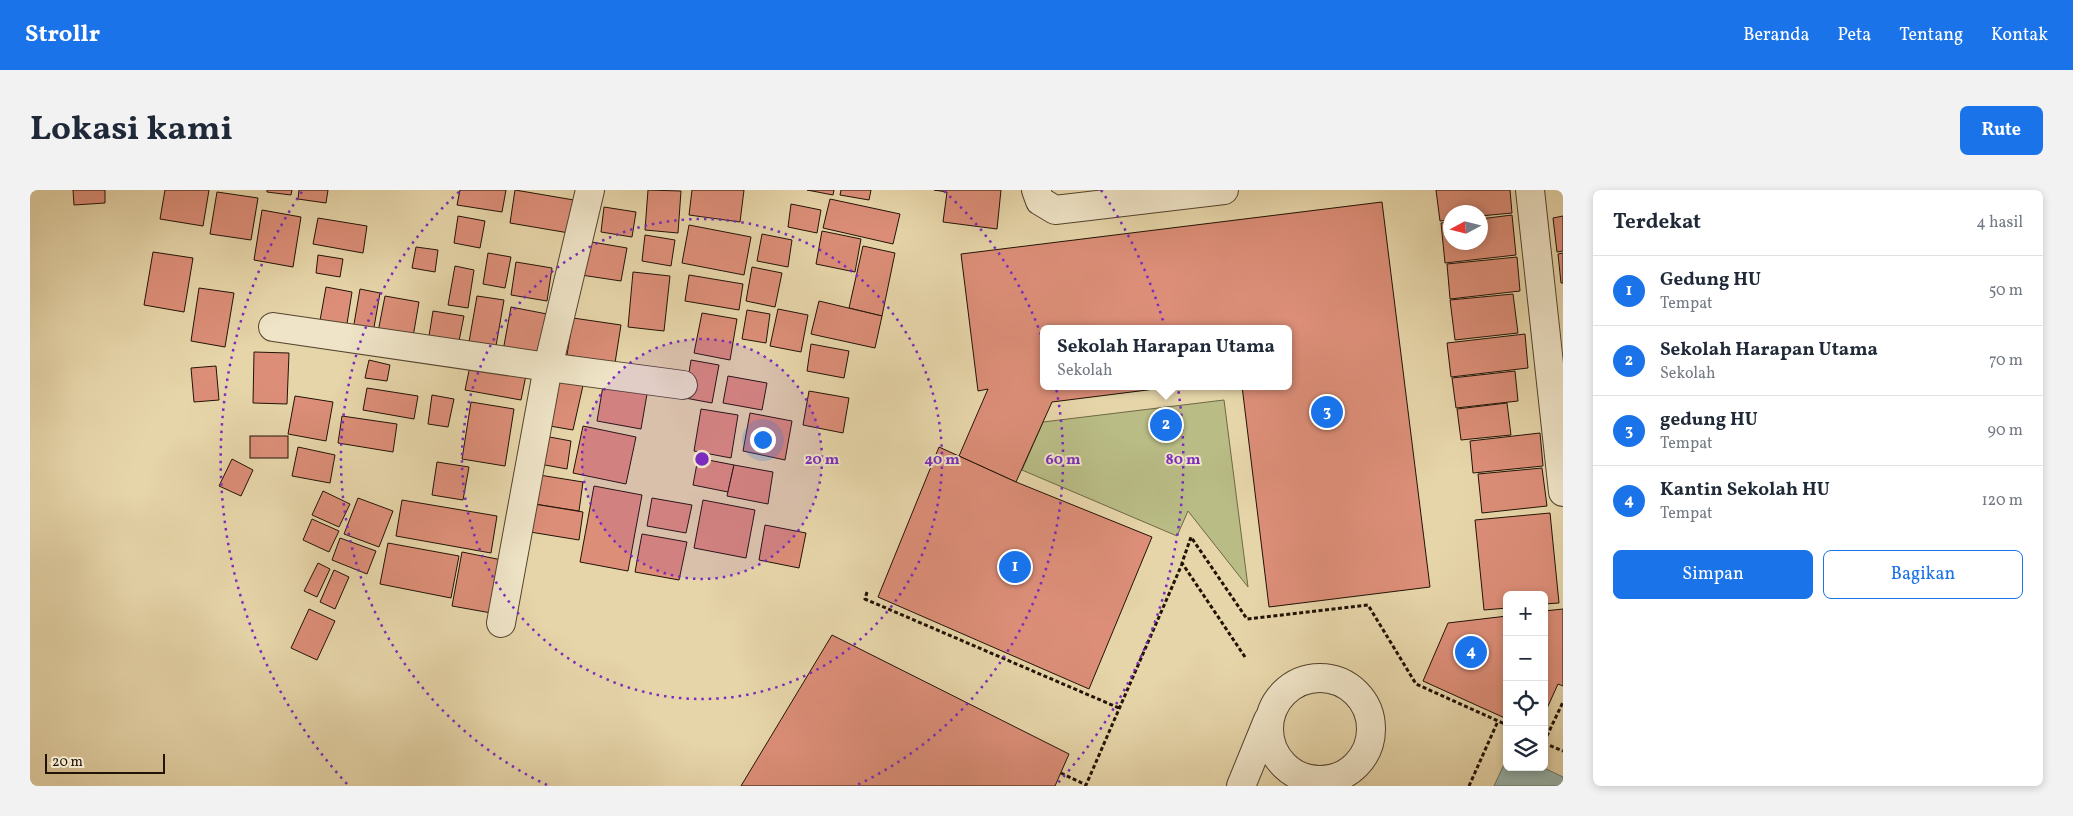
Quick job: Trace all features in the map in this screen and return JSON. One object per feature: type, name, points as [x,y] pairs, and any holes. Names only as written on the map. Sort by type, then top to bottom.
[{"type":"street","points":[[500,623],[548,367],[590,190]]},
{"type":"street","points":[[1036,190],[1040,201],[1055,210],[1224,190]]},
{"type":"street","points":[[1530,190],[1563,492]]},
{"type":"street","points":[[273,327],[548,367],[683,384]]},
{"type":"street","points":[[1241,786],[1271,714],[1278,699],[1289,687],[1305,680],[1321,677],[1337,680],[1353,689],[1364,701],[1370,717],[1372,735],[1366,752],[1357,766],[1341,781],[1309,780],[1293,774],[1280,762],[1272,748],[1269,731],[1271,714]]},
{"type":"path","points":[[1061,773],[1086,785],[1182,563],[1191,537],[1247,619],[1368,605],[1416,684],[1503,723]]},
{"type":"path","points":[[1182,563],[1245,657]]},
{"type":"path","points":[[867,592],[865,599],[1119,708]]},
{"type":"path","points":[[1548,734],[1563,702]]},
{"type":"path","points":[[1469,786],[1498,721]]},
{"type":"path","points":[[1548,744],[1563,751]]},
{"type":"green space","points":[[1224,400],[1248,587],[1188,511],[1177,536],[1022,470],[1043,422]]},
{"type":"water","points":[[1503,767],[1503,771],[1548,770],[1563,777],[1563,786],[1494,786]]},
{"type":"building","points":[[73,190],[105,190],[105,203],[74,205]]},
{"type":"building","points":[[165,190],[209,190],[203,226],[160,219]]},
{"type":"building","points":[[267,190],[292,190],[291,195],[267,192]]},
{"type":"building","points":[[299,190],[328,190],[326,203],[298,199]]},
{"type":"building","points":[[460,190],[506,190],[502,212],[457,205]]},
{"type":"building","points":[[515,190],[574,200],[569,233],[510,223]]},
{"type":"building","points":[[648,190],[681,191],[678,233],[645,230]]},
{"type":"building","points":[[692,190],[744,190],[740,222],[689,215]]},
{"type":"building","points":[[807,190],[834,190],[833,195]]},
{"type":"building","points":[[841,190],[871,190],[869,200],[840,195]]},
{"type":"building","points":[[934,190],[1001,190],[997,229],[943,222],[947,192]]},
{"type":"building","points":[[1436,190],[1510,190],[1512,213],[1488,215],[1488,205],[1443,205],[1443,221],[1440,221]]},
{"type":"building","points":[[217,192],[258,198],[251,240],[210,234]]},
{"type":"building","points":[[830,199],[900,214],[893,244],[823,228]]},
{"type":"building","points":[[1382,202],[1430,587],[1269,607],[1242,390],[1292,390],[1292,325],[1040,325],[1040,390],[1147,390],[1052,402],[1016,482],[959,456],[988,389],[978,391],[961,254]]},
{"type":"building","points":[[791,204],[821,210],[817,233],[788,227]]},
{"type":"building","points":[[604,207],[636,212],[632,237],[601,232]]},
{"type":"building","points":[[262,210],[301,217],[293,267],[254,260]]},
{"type":"building","points":[[1512,215],[1516,255],[1445,263],[1444,250],[1488,250],[1488,218]]},
{"type":"building","points":[[458,216],[485,221],[480,248],[454,243]]},
{"type":"building","points":[[1563,216],[1563,251],[1557,252],[1553,218]]},
{"type":"building","points":[[318,218],[367,226],[363,253],[313,244]]},
{"type":"building","points":[[1441,223],[1443,223],[1443,243]]},
{"type":"building","points":[[689,225],[751,237],[744,275],[682,263]]},
{"type":"building","points":[[822,231],[861,239],[855,272],[816,264]]},
{"type":"building","points":[[762,234],[792,240],[788,267],[757,261]]},
{"type":"building","points":[[645,235],[675,240],[671,266],[642,261]]},
{"type":"building","points":[[586,241],[627,248],[621,281],[581,275]]},
{"type":"building","points":[[863,246],[895,253],[882,316],[849,308]]},
{"type":"building","points":[[416,247],[438,250],[435,272],[412,268]]},
{"type":"building","points":[[153,252],[193,258],[184,312],[144,305]]},
{"type":"building","points":[[488,253],[511,257],[505,288],[483,284]]},
{"type":"building","points":[[1563,253],[1563,283],[1561,283],[1558,254]]},
{"type":"building","points":[[318,255],[343,259],[340,277],[316,273]]},
{"type":"building","points":[[1517,257],[1520,291],[1450,299],[1447,264]]},
{"type":"building","points":[[516,262],[552,268],[547,301],[511,295]]},
{"type":"building","points":[[455,266],[474,270],[468,308],[448,305]]},
{"type":"building","points":[[752,267],[782,273],[775,307],[746,301]]},
{"type":"building","points":[[633,272],[670,276],[664,331],[628,327]]},
{"type":"building","points":[[689,275],[743,284],[739,310],[685,301]]},
{"type":"building","points":[[326,287],[352,292],[346,330],[319,326]]},
{"type":"building","points":[[199,288],[234,293],[225,347],[191,341]]},
{"type":"building","points":[[360,289],[380,293],[373,333],[353,330]]},
{"type":"building","points":[[1513,294],[1518,333],[1455,340],[1450,300]]},
{"type":"building","points":[[385,296],[419,302],[413,337],[378,332]]},
{"type":"building","points":[[477,296],[504,300],[496,346],[469,342]]},
{"type":"building","points":[[819,301],[882,316],[875,348],[811,334]]},
{"type":"building","points":[[511,307],[547,314],[540,358],[503,351]]},
{"type":"building","points":[[778,309],[808,315],[801,352],[770,346]]},
{"type":"building","points":[[747,310],[770,314],[766,343],[742,339]]},
{"type":"building","points":[[433,311],[464,316],[459,341],[429,336]]},
{"type":"building","points":[[702,313],[737,319],[730,360],[694,353]]},
{"type":"building","points":[[573,318],[621,325],[615,363],[567,355]]},
{"type":"building","points":[[1525,334],[1528,368],[1451,377],[1447,343]]},
{"type":"building","points":[[811,344],[849,351],[844,378],[807,371]]},
{"type":"building","points":[[254,352],[289,353],[287,404],[253,403]]},
{"type":"building","points":[[369,360],[390,365],[387,381],[365,378]]},
{"type":"building","points":[[691,360],[719,365],[712,403],[685,398]]},
{"type":"building","points":[[216,366],[219,400],[194,402],[191,368]]},
{"type":"building","points":[[470,366],[526,375],[521,400],[465,390]]},
{"type":"building","points":[[1515,371],[1518,401],[1456,408],[1452,378]]},
{"type":"building","points":[[555,375],[584,381],[573,430],[544,425]]},
{"type":"building","points":[[728,376],[767,383],[762,410],[723,403]]},
{"type":"building","points":[[603,386],[647,394],[641,429],[597,421]]},
{"type":"building","points":[[367,388],[418,396],[414,419],[363,410]]},
{"type":"building","points":[[809,391],[849,398],[843,433],[803,425]]},
{"type":"building","points":[[432,395],[454,399],[448,427],[428,424]]},
{"type":"building","points":[[295,396],[333,402],[326,441],[288,434]]},
{"type":"building","points":[[471,402],[514,409],[505,466],[462,459]]},
{"type":"building","points":[[1507,403],[1511,435],[1461,440],[1457,409]]},
{"type":"building","points":[[701,409],[738,415],[731,458],[694,451]]},
{"type":"building","points":[[750,413],[792,421],[785,460],[743,451]]},
{"type":"building","points":[[342,416],[397,424],[393,452],[338,443]]},
{"type":"building","points":[[583,426],[636,437],[626,484],[573,473]]},
{"type":"building","points":[[1540,433],[1543,466],[1473,473],[1470,441]]},
{"type":"building","points":[[539,435],[571,441],[567,469],[534,463]]},
{"type":"building","points":[[250,436],[288,436],[288,458],[250,458]]},
{"type":"building","points":[[298,447],[335,455],[330,483],[292,476]]},
{"type":"building","points":[[939,447],[1016,482],[1152,537],[1089,689],[878,597]]},
{"type":"building","points":[[698,458],[734,465],[728,492],[693,485]]},
{"type":"building","points":[[232,459],[253,470],[241,496],[219,486]]},
{"type":"building","points":[[437,462],[469,467],[463,500],[432,495]]},
{"type":"building","points":[[734,465],[773,472],[768,504],[727,496]]},
{"type":"building","points":[[1542,468],[1547,506],[1482,513],[1478,474]]},
{"type":"building","points":[[533,474],[583,482],[579,511],[528,503]]},
{"type":"building","points":[[594,486],[642,495],[628,571],[580,562]]},
{"type":"building","points":[[323,491],[350,504],[339,527],[312,515]]},
{"type":"building","points":[[358,498],[393,511],[379,547],[344,534]]},
{"type":"building","points":[[652,498],[692,505],[686,533],[647,526]]},
{"type":"building","points":[[402,500],[497,516],[491,553],[396,536]]},
{"type":"building","points":[[703,500],[755,510],[746,558],[694,548]]},
{"type":"building","points":[[528,503],[583,512],[579,540],[524,531]]},
{"type":"building","points":[[1550,513],[1559,603],[1548,604],[1548,591],[1503,591],[1503,608],[1484,610],[1475,520]]},
{"type":"building","points":[[312,519],[339,531],[329,552],[303,540]]},
{"type":"building","points":[[765,525],[806,533],[799,568],[759,560]]},
{"type":"building","points":[[642,534],[687,542],[679,580],[635,572]]},
{"type":"building","points":[[340,538],[376,551],[367,574],[332,560]]},
{"type":"building","points":[[388,543],[459,556],[451,598],[380,584]]},
{"type":"building","points":[[462,552],[507,561],[497,614],[452,606]]},
{"type":"building","points":[[318,563],[330,569],[317,597],[304,591]]},
{"type":"building","points":[[334,570],[349,577],[335,609],[320,602]]},
{"type":"building","points":[[309,609],[335,621],[317,660],[291,648]]},
{"type":"building","points":[[1563,609],[1563,686],[1558,684],[1548,706],[1548,636],[1548,611]]},
{"type":"building","points":[[1503,616],[1503,717],[1423,681],[1448,623]]},
{"type":"building","points":[[832,635],[1069,754],[1055,786],[741,786]]},
{"type":"place","name":"gedung HU","points":[[1327,412]]},
{"type":"place","name":"Sekolah Harapan Utama","points":[[1166,425]]},
{"type":"place","name":"Gedung HU","points":[[1015,567]]},
{"type":"place","name":"Kantin Sekolah HU","points":[[1471,652]]}]
